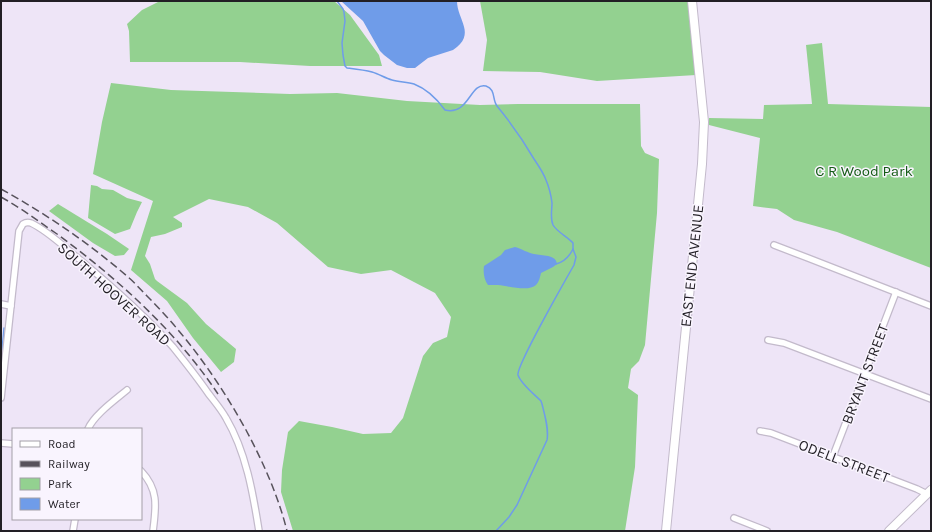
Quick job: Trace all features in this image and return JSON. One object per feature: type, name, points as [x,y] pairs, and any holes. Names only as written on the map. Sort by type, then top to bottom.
[{"type":"street","name":"EAST END AVENUE","points":[[666,531],[704,132],[703,104],[692,1]]},
{"type":"street","name":"SOUTH HOOVER ROAD","points":[[11,306],[19,231],[22,224],[26,222],[42,229],[150,322],[204,387],[226,418],[238,442],[250,481],[259,531]]},
{"type":"street","points":[[774,245],[931,306]]},
{"type":"street","name":"BRYANT STREET","points":[[833,456],[896,292]]},
{"type":"street","points":[[1,304],[11,306],[1,398]]},
{"type":"street","points":[[768,340],[784,343],[931,399]]},
{"type":"street","points":[[88,428],[91,422],[96,417],[127,390]]},
{"type":"street","name":"ODELL STREET","points":[[760,431],[771,433],[917,489],[929,492]]},
{"type":"street","points":[[1,443],[12,444]]},
{"type":"street","points":[[142,472],[149,480],[155,493],[156,507],[153,531]]},
{"type":"street","points":[[889,531],[929,492]]},
{"type":"street","points":[[734,518],[767,531]]},
{"type":"street","points":[[73,531],[75,520]]},
{"type":"green space","points":[[160,1],[334,1],[350,15],[379,55],[382,66],[310,66],[240,62],[130,62],[129,31],[127,24],[142,10]]},
{"type":"green space","points":[[480,1],[688,1],[696,75],[597,81],[540,72],[483,71],[487,40]]},
{"type":"green space","name":"C R Wood Park","points":[[822,43],[828,104],[931,107],[931,268],[837,232],[794,220],[777,209],[753,206],[760,138],[709,125],[709,118],[763,119],[764,105],[812,104],[806,45]]},
{"type":"green space","points":[[111,83],[171,90],[290,94],[337,93],[407,101],[480,105],[640,104],[641,146],[645,153],[659,159],[657,213],[645,345],[639,361],[631,369],[628,388],[638,395],[635,467],[625,531],[293,531],[281,492],[282,470],[288,432],[299,421],[363,434],[391,433],[403,418],[423,356],[433,343],[447,337],[451,317],[435,293],[391,270],[361,274],[328,267],[277,223],[248,207],[209,199],[173,217],[182,223],[182,227],[165,234],[151,237],[145,256],[150,264],[155,279],[187,303],[206,324],[236,349],[234,362],[221,372],[193,338],[167,301],[131,270],[153,201],[93,174],[102,122]]},
{"type":"green space","points":[[91,185],[102,189],[113,190],[127,198],[142,202],[130,229],[115,234],[88,218]]},
{"type":"green space","points":[[58,204],[129,249],[124,255],[115,256],[93,243],[49,211]]},
{"type":"water","points":[[341,1],[457,1],[465,32],[464,38],[453,50],[428,58],[415,68],[407,68],[397,65],[380,51],[363,21]]},
{"type":"water","points":[[515,247],[554,258],[557,264],[541,273],[538,282],[533,287],[524,288],[488,285],[484,276],[484,266],[501,255],[505,250]]},
{"type":"waterway","points":[[337,1],[344,12],[345,21],[342,43],[345,66],[347,68],[372,72],[392,80],[414,84],[431,95],[445,110],[453,111],[459,108],[476,89],[481,86],[489,87],[493,92],[497,106],[521,138],[545,177],[552,200],[551,217],[553,225],[573,243],[573,249],[576,257],[574,265],[533,340],[518,375],[525,385],[541,401],[547,427],[547,440],[517,505],[509,517],[496,531]]},
{"type":"waterway","points":[[556,264],[566,259],[573,249]]},
{"type":"waterway","points":[[2,350],[4,328]]},
{"type":"railway","points":[[1,189],[51,219],[98,252],[133,282],[176,327],[225,394],[246,430],[270,479],[287,531]]},
{"type":"railway","points":[[1,197],[80,251],[145,307],[184,349],[218,394]]}]
